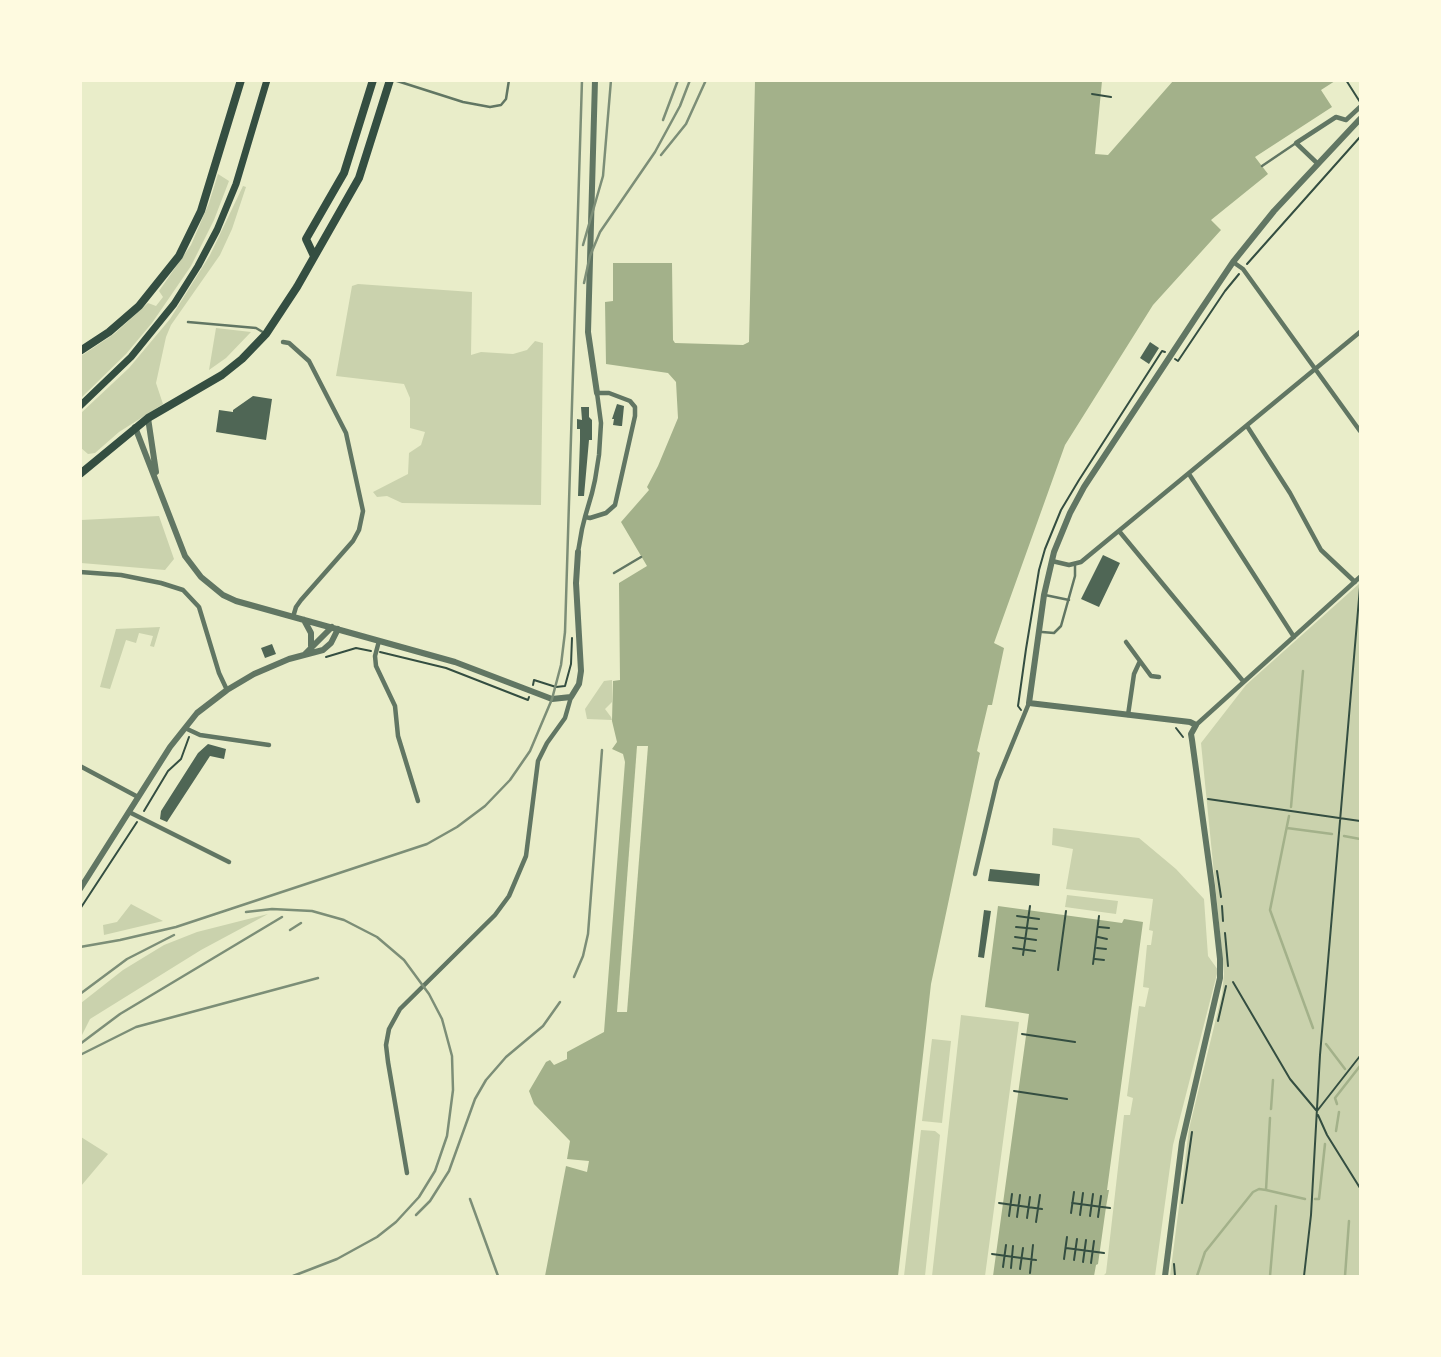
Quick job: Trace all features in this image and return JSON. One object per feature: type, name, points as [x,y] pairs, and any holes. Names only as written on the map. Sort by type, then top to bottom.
[{"type":"highway","points":[[80,351],[110,332],[139,306],[179,256],[209,188],[241,80]]},
{"type":"highway","points":[[314,256],[306,239],[345,173],[373,80]]},
{"type":"highway","points":[[80,474],[135,427],[222,375],[266,334],[359,178],[392,80]]},
{"type":"main road","points":[[80,406],[131,357],[168,312],[198,266],[233,191],[267,80]]},
{"type":"street","points":[[407,1173],[388,1062],[386,1045],[389,1029],[400,1009],[495,915],[509,896],[526,856],[538,761],[565,718],[571,697],[579,684],[581,671],[576,583],[578,552],[601,443],[588,332],[595,80]]},
{"type":"street","points":[[1318,164],[1296,143],[1336,117],[1346,120],[1360,105]]},
{"type":"street","points":[[975,874],[997,781],[1022,726],[1029,703],[1051,560],[1070,513],[1084,487],[1233,262],[1274,211],[1360,119]]},
{"type":"street","points":[[1233,262],[1243,269],[1360,431]]},
{"type":"street","points":[[1051,560],[1074,565],[1085,559],[1360,332]]},
{"type":"street","points":[[284,342],[289,343],[309,361],[346,433],[363,512],[353,541],[301,600],[293,617]]},
{"type":"street","points":[[585,517],[606,513],[615,505],[635,416],[635,407],[630,401],[609,393],[597,393]]},
{"type":"street","points":[[148,418],[156,477]]},
{"type":"street","points":[[1247,426],[1290,493],[1321,550],[1355,582]]},
{"type":"street","points":[[135,427],[178,541],[191,566],[223,595],[236,601],[455,662],[547,698],[562,700],[571,697]]},
{"type":"street","points":[[1189,474],[1294,637]]},
{"type":"street","points":[[1119,531],[1243,681]]},
{"type":"street","points":[[80,572],[121,575],[183,590],[192,598],[202,615],[219,673],[227,690]]},
{"type":"street","points":[[1165,1276],[1182,1142],[1220,978],[1220,959],[1191,734],[1196,725],[1243,681],[1360,577]]},
{"type":"street","points":[[304,620],[311,633],[311,648]]},
{"type":"street","points":[[305,654],[335,628]]},
{"type":"street","points":[[80,889],[184,727],[227,690],[254,674],[305,654],[323,650],[331,643],[335,628]]},
{"type":"street","points":[[379,641],[376,666],[395,706],[398,736],[418,802]]},
{"type":"street","points":[[1126,642],[1151,676],[1159,677]]},
{"type":"street","points":[[1128,715],[1134,674],[1140,661]]},
{"type":"street","points":[[1029,703],[1196,725]]},
{"type":"street","points":[[184,727],[191,733],[269,744]]},
{"type":"street","points":[[80,765],[138,797]]},
{"type":"street","points":[[129,812],[229,862]]},
{"type":"lane","points":[[392,80],[463,102],[490,107],[501,105],[506,100],[509,80]]},
{"type":"lane","points":[[1262,166],[1296,143]]},
{"type":"lane","points":[[188,322],[257,328],[266,334]]},
{"type":"lane","points":[[614,573],[641,557]]},
{"type":"lane","points":[[1038,632],[1054,633],[1061,626],[1075,576],[1074,565]]},
{"type":"lane","points":[[1044,595],[1069,600]]},
{"type":"path","points":[[1346,80],[1360,105]]},
{"type":"path","points":[[1092,94],[1111,97]]},
{"type":"path","points":[[1245,266],[1360,137]]},
{"type":"path","points":[[1178,361],[1240,272]]},
{"type":"path","points":[[1304,1276],[1360,587]]},
{"type":"path","points":[[534,680],[556,687],[565,686],[571,664],[572,634]]},
{"type":"path","points":[[1018,706],[1028,639]]},
{"type":"path","points":[[318,658],[356,648],[446,668],[528,700]]},
{"type":"path","points":[[1172,726],[1192,744]]},
{"type":"path","points":[[80,909],[168,771],[181,759],[191,733]]},
{"type":"path","points":[[1200,799],[1360,821]]},
{"type":"path","points":[[1217,871],[1228,955],[1227,974]]},
{"type":"path","points":[[1023,955],[1030,906]]},
{"type":"path","points":[[1058,970],[1066,911]]},
{"type":"path","points":[[1017,916],[1039,919]]},
{"type":"path","points":[[1093,964],[1099,916]]},
{"type":"path","points":[[1016,927],[1037,929]]},
{"type":"path","points":[[1098,927],[1109,928]]},
{"type":"path","points":[[1015,937],[1036,940]]},
{"type":"path","points":[[1096,937],[1107,939]]},
{"type":"path","points":[[1013,948],[1035,951]]},
{"type":"path","points":[[1095,948],[1106,949]]},
{"type":"path","points":[[1094,958],[1104,960]]},
{"type":"path","points":[[1216,1026],[1227,979]]},
{"type":"path","points":[[1233,982],[1290,1079],[1317,1112],[1360,1188]]},
{"type":"path","points":[[1022,1034],[1074,1042]]},
{"type":"path","points":[[1317,1112],[1360,1056]]},
{"type":"path","points":[[1014,1091],[1067,1099]]},
{"type":"path","points":[[1182,1202],[1192,1131]]},
{"type":"path","points":[[1071,1213],[1074,1192]]},
{"type":"path","points":[[1080,1215],[1083,1193]]},
{"type":"path","points":[[1009,1216],[1012,1194]]},
{"type":"path","points":[[1090,1216],[1093,1194]]},
{"type":"path","points":[[1017,1217],[1020,1195]]},
{"type":"path","points":[[1036,1222],[1040,1195]]},
{"type":"path","points":[[1098,1217],[1101,1195]]},
{"type":"path","points":[[1027,1218],[1030,1196]]},
{"type":"path","points":[[999,1203],[1042,1209]]},
{"type":"path","points":[[1072,1203],[1110,1208]]},
{"type":"path","points":[[1064,1259],[1068,1237]]},
{"type":"path","points":[[1074,1260],[1077,1239]]},
{"type":"path","points":[[1083,1262],[1086,1240]]},
{"type":"path","points":[[1091,1263],[1094,1241]]},
{"type":"path","points":[[1003,1267],[1006,1245]]},
{"type":"path","points":[[1030,1273],[1033,1245]]},
{"type":"path","points":[[1011,1268],[1013,1246]]},
{"type":"path","points":[[1020,1269],[1023,1248]]},
{"type":"path","points":[[1066,1248],[1104,1253]]},
{"type":"path","points":[[992,1254],[1036,1260]]},
{"type":"path","points":[[1174,1262],[1175,1276]]},
{"type":"shaded area","points":[[755,81],[1102,81],[1095,154],[1108,155],[1173,81],[1335,81],[1321,90],[1332,107],[1255,157],[1268,174],[1211,220],[1221,230],[1153,305],[1065,445],[994,643],[1004,648],[992,705],[988,705],[977,751],[980,753],[931,984],[898,1276],[545,1276],[566,1166],[587,1172],[589,1161],[567,1159],[570,1141],[534,1104],[529,1091],[546,1062],[550,1060],[554,1065],[567,1059],[567,1052],[604,1032],[625,762],[623,754],[612,749],[617,742],[612,721],[613,681],[620,680],[619,583],[647,566],[621,522],[649,490],[647,487],[678,418],[676,382],[668,373],[606,364],[605,302],[613,301],[613,263],[672,263],[675,343],[743,345],[749,342]]},
{"type":"shaded area","points":[[218,174],[229,181],[214,220],[191,266],[152,323],[126,354],[81,398],[81,356],[114,334],[148,303],[156,306],[163,297],[159,291],[191,245]]},
{"type":"shaded area","points":[[243,186],[246,187],[220,255],[171,325],[166,337],[156,383],[163,404],[119,432],[95,453],[88,454],[81,448],[81,413],[129,368],[170,319],[210,255]]},
{"type":"shaded area","points":[[358,284],[472,292],[471,355],[481,352],[513,354],[527,350],[535,341],[543,343],[541,505],[402,503],[387,496],[377,497],[373,492],[408,474],[409,453],[421,445],[425,432],[410,428],[410,398],[404,384],[336,376],[352,286]]},
{"type":"shaded area","points":[[216,328],[251,332],[226,358],[209,370]]},
{"type":"shaded area","points":[[159,516],[174,559],[165,570],[81,563],[81,520]]},
{"type":"shaded area","points":[[1360,583],[1360,1276],[1170,1276],[1189,1129],[1222,994],[1224,974],[1201,743],[1246,685]]},
{"type":"shaded area","points":[[160,627],[154,647],[150,646],[153,636],[139,633],[136,643],[126,640],[110,689],[100,687],[116,629]]},
{"type":"shaded area","points":[[612,680],[612,702],[605,709],[612,720],[587,719],[585,709],[604,681]]},
{"type":"shaded area","points":[[1053,828],[1139,838],[1176,869],[1204,899],[1208,956],[1218,970],[1173,1145],[1155,1276],[1103,1276],[1106,1273],[1124,1115],[1130,1115],[1133,1098],[1127,1096],[1139,1006],[1145,1007],[1149,988],[1143,987],[1147,945],[1151,945],[1153,931],[1149,930],[1153,899],[1066,889],[1073,849],[1052,845]]},
{"type":"shaded area","points":[[1067,895],[1118,901],[1116,914],[1065,907]]},
{"type":"shaded area","points":[[131,904],[163,921],[104,935],[103,925],[117,922]]},
{"type":"shaded area","points":[[998,906],[1122,923],[1124,919],[1143,922],[1109,1190],[1094,1276],[993,1276],[1029,1014],[985,1007]]},
{"type":"shaded area","points":[[268,914],[201,950],[90,1019],[81,1037],[81,1003],[123,970],[164,945],[197,932]]},
{"type":"shaded area","points":[[961,1015],[1019,1022],[985,1276],[932,1276]]},
{"type":"shaded area","points":[[932,1039],[951,1041],[942,1123],[922,1121]]},
{"type":"shaded area","points":[[921,1130],[935,1131],[940,1135],[925,1276],[904,1276]]},
{"type":"shaded area","points":[[81,1137],[108,1154],[81,1186]]},
{"type":"pier","points":[[637,746],[648,746],[627,1012],[617,1012]]},
{"type":"building","points":[[1150,342],[1159,348],[1149,364],[1140,358]]},
{"type":"building","points":[[253,396],[272,399],[266,440],[216,432],[219,410],[233,412]]},
{"type":"building","points":[[617,404],[624,406],[622,426],[613,425],[612,419]]},
{"type":"building","points":[[581,407],[589,407],[592,440],[589,440],[584,496],[578,496],[580,429],[577,429],[577,419],[582,420]]},
{"type":"building","points":[[1103,555],[1120,563],[1099,607],[1081,599]]},
{"type":"building","points":[[272,644],[276,654],[265,658],[261,648]]},
{"type":"building","points":[[208,744],[226,749],[224,759],[210,756],[167,822],[160,819],[161,811],[198,753]]},
{"type":"building","points":[[990,869],[1040,874],[1039,886],[988,881]]},
{"type":"building","points":[[984,910],[991,911],[984,958],[978,957]]},
{"type":"waterway","points":[[1291,807],[1303,671]]},
{"type":"waterway","points":[[1289,816],[1270,910],[1313,1028]]},
{"type":"waterway","points":[[1287,828],[1332,834]]},
{"type":"waterway","points":[[1344,836],[1360,839]]},
{"type":"waterway","points":[[1326,1044],[1345,1069]]},
{"type":"waterway","points":[[1337,1104],[1335,1098],[1360,1066]]},
{"type":"waterway","points":[[1271,1109],[1273,1080]]},
{"type":"waterway","points":[[1336,1131],[1339,1112]]},
{"type":"waterway","points":[[1270,1118],[1266,1190],[1305,1199]]},
{"type":"waterway","points":[[1315,1199],[1319,1199],[1325,1144]]},
{"type":"waterway","points":[[1197,1276],[1205,1252],[1253,1192],[1266,1190]]},
{"type":"waterway","points":[[1270,1276],[1276,1206]]},
{"type":"waterway","points":[[1345,1276],[1349,1221]]},
{"type":"railway","points":[[80,947],[176,927],[427,844],[457,827],[485,806],[510,780],[530,751],[552,699],[561,665],[565,632],[582,80]]},
{"type":"railway","points":[[583,245],[603,176],[611,80]]},
{"type":"railway","points":[[663,120],[678,80]]},
{"type":"railway","points":[[584,283],[590,256],[600,232],[655,152],[680,106],[690,80]]},
{"type":"railway","points":[[661,155],[686,124],[706,80]]},
{"type":"railway","points":[[574,977],[588,934],[602,750]]},
{"type":"railway","points":[[246,912],[272,909],[312,911],[344,920],[377,937],[404,960],[429,994],[442,1019],[452,1056],[453,1090],[447,1136],[435,1171],[419,1197],[396,1222],[377,1237],[337,1259],[293,1276]]},
{"type":"railway","points":[[80,1044],[120,1014],[282,917]]},
{"type":"railway","points":[[290,930],[301,923]]},
{"type":"railway","points":[[80,994],[127,959],[174,935]]},
{"type":"railway","points":[[80,1055],[136,1027],[318,978]]},
{"type":"railway","points":[[416,1215],[430,1201],[449,1171],[475,1099],[486,1080],[506,1057],[543,1026],[560,1002]]},
{"type":"railway","points":[[470,1199],[498,1276]]}]
